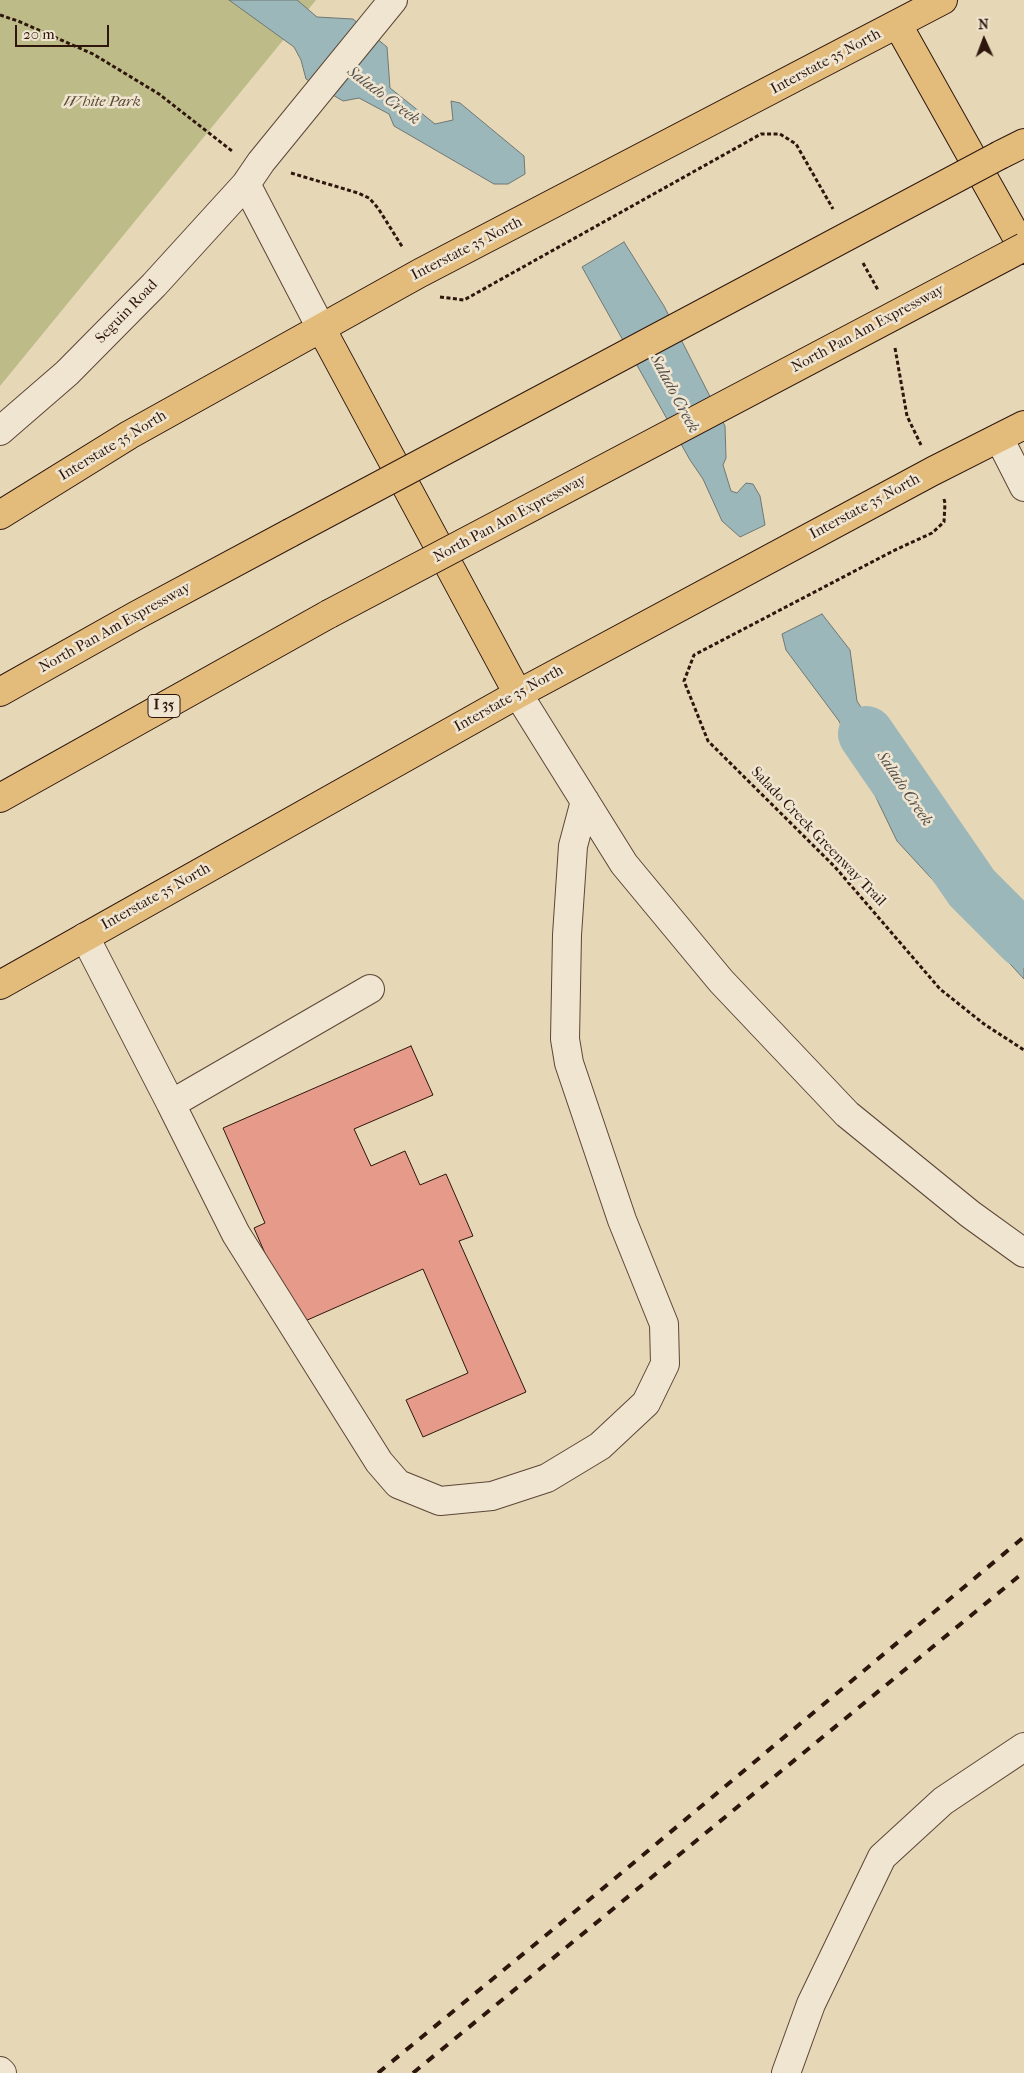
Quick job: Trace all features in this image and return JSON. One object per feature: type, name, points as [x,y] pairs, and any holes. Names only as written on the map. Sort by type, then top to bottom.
[{"type":"main road","name":"Interstate 35 North","points":[[0,515],[128,435],[420,273],[943,0]]},
{"type":"main road","points":[[898,25],[1024,249]]},
{"type":"main road","name":"North Pan Am Expressway","points":[[0,692],[137,615],[1012,149]]},
{"type":"main road","name":"North Pan Am Expressway","points":[[0,798],[328,614],[1024,249]]},
{"type":"main road","points":[[321,328],[518,694]]},
{"type":"main road","name":"Interstate 35 North","points":[[0,985],[518,694],[924,475],[1024,425]]},
{"type":"street","name":"Seguin Road","points":[[0,431],[74,366],[154,285],[246,184],[261,162],[390,4]]},
{"type":"street","points":[[246,184],[321,328]]},
{"type":"street","points":[[999,438],[1024,487]]},
{"type":"street","points":[[518,694],[624,864],[721,981],[847,1114],[970,1214],[1024,1253]]},
{"type":"street","points":[[85,937],[236,1234],[379,1462],[398,1484],[440,1501],[492,1496],[547,1478],[600,1446],[646,1403],[665,1364],[664,1324],[622,1220],[569,1063],[565,1039],[567,935],[572,846],[585,801]]},
{"type":"street","points":[[171,1104],[370,989]]},
{"type":"street","points":[[786,2073],[811,2004],[882,1857],[944,1801],[1024,1747]]},
{"type":"path","points":[[0,15],[93,54],[159,94],[234,153]]},
{"type":"path","points":[[286,172],[369,198],[378,208],[407,255]]},
{"type":"path","name":"Salado Creek Greenway Trail","points":[[694,656],[684,681],[708,741],[835,867],[940,989],[984,1024],[1024,1050]]},
{"type":"green space","name":"White Park","points":[[0,0],[316,0],[0,386]]},
{"type":"water","points":[[229,0],[297,0],[317,17],[353,19],[387,47],[390,88],[435,124],[453,120],[451,101],[460,103],[524,156],[525,174],[508,184],[494,184],[394,126],[389,114],[359,98],[343,101],[306,79],[301,60],[294,47]]},
{"type":"water","points":[[624,242],[664,306],[725,426],[726,458],[723,465],[731,491],[737,493],[746,483],[753,484],[760,496],[765,525],[740,537],[722,521],[703,479],[690,460],[582,267]]},
{"type":"water","points":[[822,614],[850,650],[857,701],[904,775],[916,823],[1024,919],[1024,979],[897,841],[839,721],[786,650],[782,634]]},
{"type":"building","points":[[411,1046],[433,1095],[354,1129],[371,1166],[405,1151],[420,1185],[446,1174],[473,1236],[459,1241],[526,1392],[423,1437],[406,1400],[468,1373],[423,1269],[296,1325],[254,1228],[265,1223],[223,1128]]},
{"type":"waterway","name":"Salado Creek","points":[[866,734],[972,888],[1024,940]]},
{"type":"railway","points":[[378,2073],[595,1895],[1024,1537]]},
{"type":"railway","points":[[413,2073],[1024,1572]]}]
